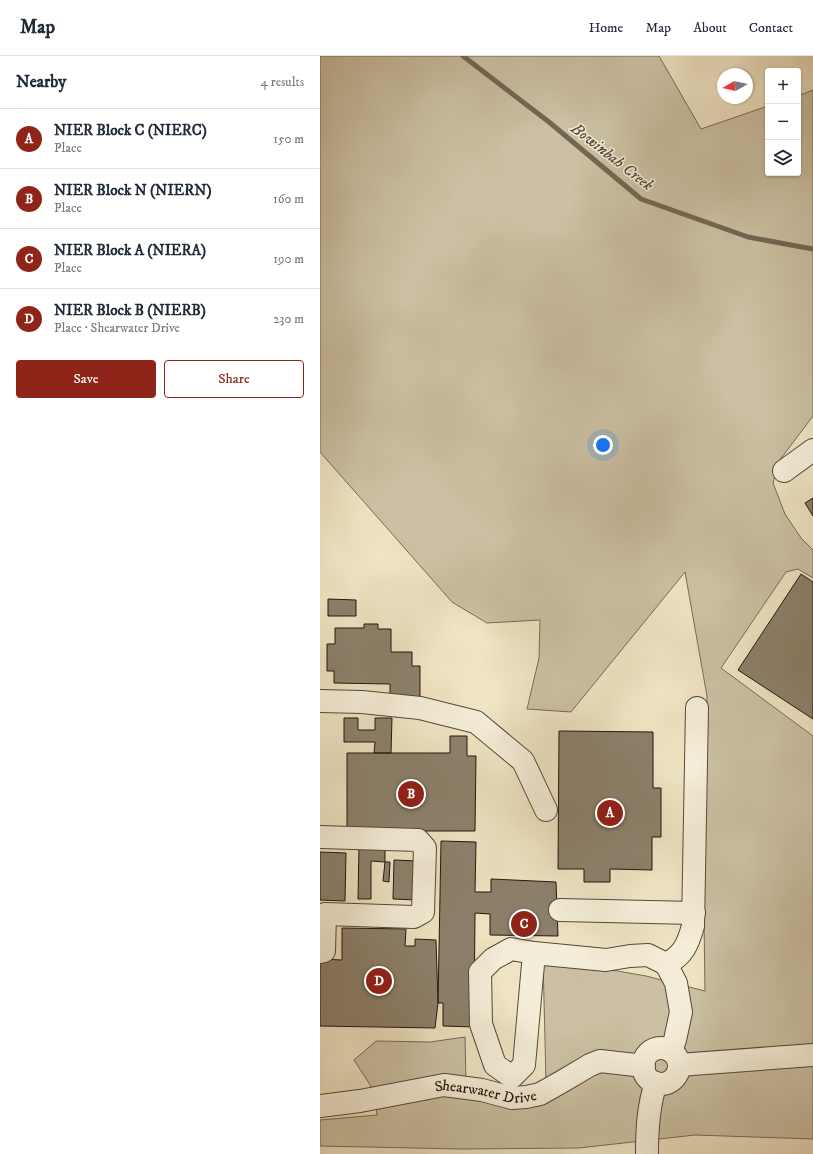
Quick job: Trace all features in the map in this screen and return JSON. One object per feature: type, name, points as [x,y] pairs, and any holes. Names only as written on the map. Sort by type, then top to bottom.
[{"type":"street","points":[[784,471],[813,450]]},
{"type":"street","points":[[320,715],[320,701],[362,702],[420,708],[476,722],[523,761],[546,810]]},
{"type":"street","points":[[666,964],[676,959],[688,943],[693,926],[697,708]]},
{"type":"street","points":[[320,837],[418,840],[425,848],[423,912],[414,917],[325,914],[324,951],[320,952]]},
{"type":"street","points":[[560,910],[694,913]]},
{"type":"street","points":[[534,953],[524,1065],[512,1077],[495,1065],[481,1024],[480,972],[494,959],[511,949],[534,953],[606,960],[648,955],[666,964],[676,983],[681,1012],[675,1040],[676,1076],[667,1083],[650,1074]]},
{"type":"street","points":[[647,1154],[647,1126],[653,1092],[647,1055],[655,1049],[661,1048],[675,1058],[813,1056]]},
{"type":"street","name":"Shearwater Drive","points":[[320,1106],[360,1101],[444,1085],[482,1090],[512,1098],[526,1097],[540,1094],[590,1065],[600,1061],[650,1074]]},
{"type":"shaded area","points":[[320,56],[659,56],[701,129],[765,107],[765,176],[801,176],[801,95],[813,90],[813,416],[779,461],[773,483],[785,514],[801,538],[813,550],[813,578],[798,569],[786,572],[721,668],[813,736],[813,1139],[695,1135],[579,1148],[460,1149],[320,1146],[320,1120],[377,1115],[374,1091],[354,1060],[376,1041],[430,1042],[465,1037],[466,1084],[505,1093],[546,1082],[543,958],[646,976],[705,991],[704,920],[707,696],[685,572],[571,712],[527,709],[539,658],[540,620],[487,623],[452,602],[320,452]]},
{"type":"building","points":[[813,498],[813,516],[805,503]]},
{"type":"building","points":[[801,574],[813,582],[813,719],[738,670]]},
{"type":"building","points":[[328,599],[356,600],[356,616],[328,616]]},
{"type":"building","points":[[364,624],[378,624],[378,629],[391,629],[391,652],[412,652],[412,666],[420,666],[420,698],[390,698],[390,684],[334,683],[334,671],[327,671],[327,644],[335,644],[335,628],[364,628]]},
{"type":"building","points":[[344,718],[358,718],[358,730],[375,730],[375,718],[392,718],[391,753],[374,753],[375,742],[344,742]]},
{"type":"building","points":[[559,731],[653,732],[653,788],[661,788],[661,837],[652,837],[652,870],[610,869],[610,882],[584,882],[584,869],[558,869]]},
{"type":"building","points":[[450,736],[467,736],[467,756],[476,756],[475,831],[347,831],[347,753],[450,753]]},
{"type":"building","points":[[441,841],[476,842],[475,892],[491,892],[491,879],[556,882],[558,936],[490,935],[490,914],[475,913],[474,1027],[443,1026],[443,1003],[438,1003]]},
{"type":"building","points":[[359,845],[385,846],[385,862],[371,861],[371,899],[358,899]]},
{"type":"building","points":[[320,852],[346,853],[345,901],[320,900]]},
{"type":"building","points":[[394,860],[418,861],[416,900],[393,899]]},
{"type":"building","points":[[385,862],[390,862],[389,882],[383,881]]},
{"type":"building","points":[[342,928],[406,929],[405,946],[415,946],[415,939],[436,940],[438,1003],[435,1028],[320,1026],[320,959],[342,960]]},
{"type":"waterway","name":"Bowinbah Creek","points":[[463,56],[549,122],[641,199],[748,237],[813,249]]},
{"type":"place","name":"NIER Block N (NIERN)","points":[[411,794]]},
{"type":"place","name":"NIER Block C (NIERC)","points":[[610,813]]},
{"type":"place","name":"NIER Block A (NIERA)","points":[[524,924]]},
{"type":"place","name":"NIER Block B (NIERB)","points":[[379,981]]}]
